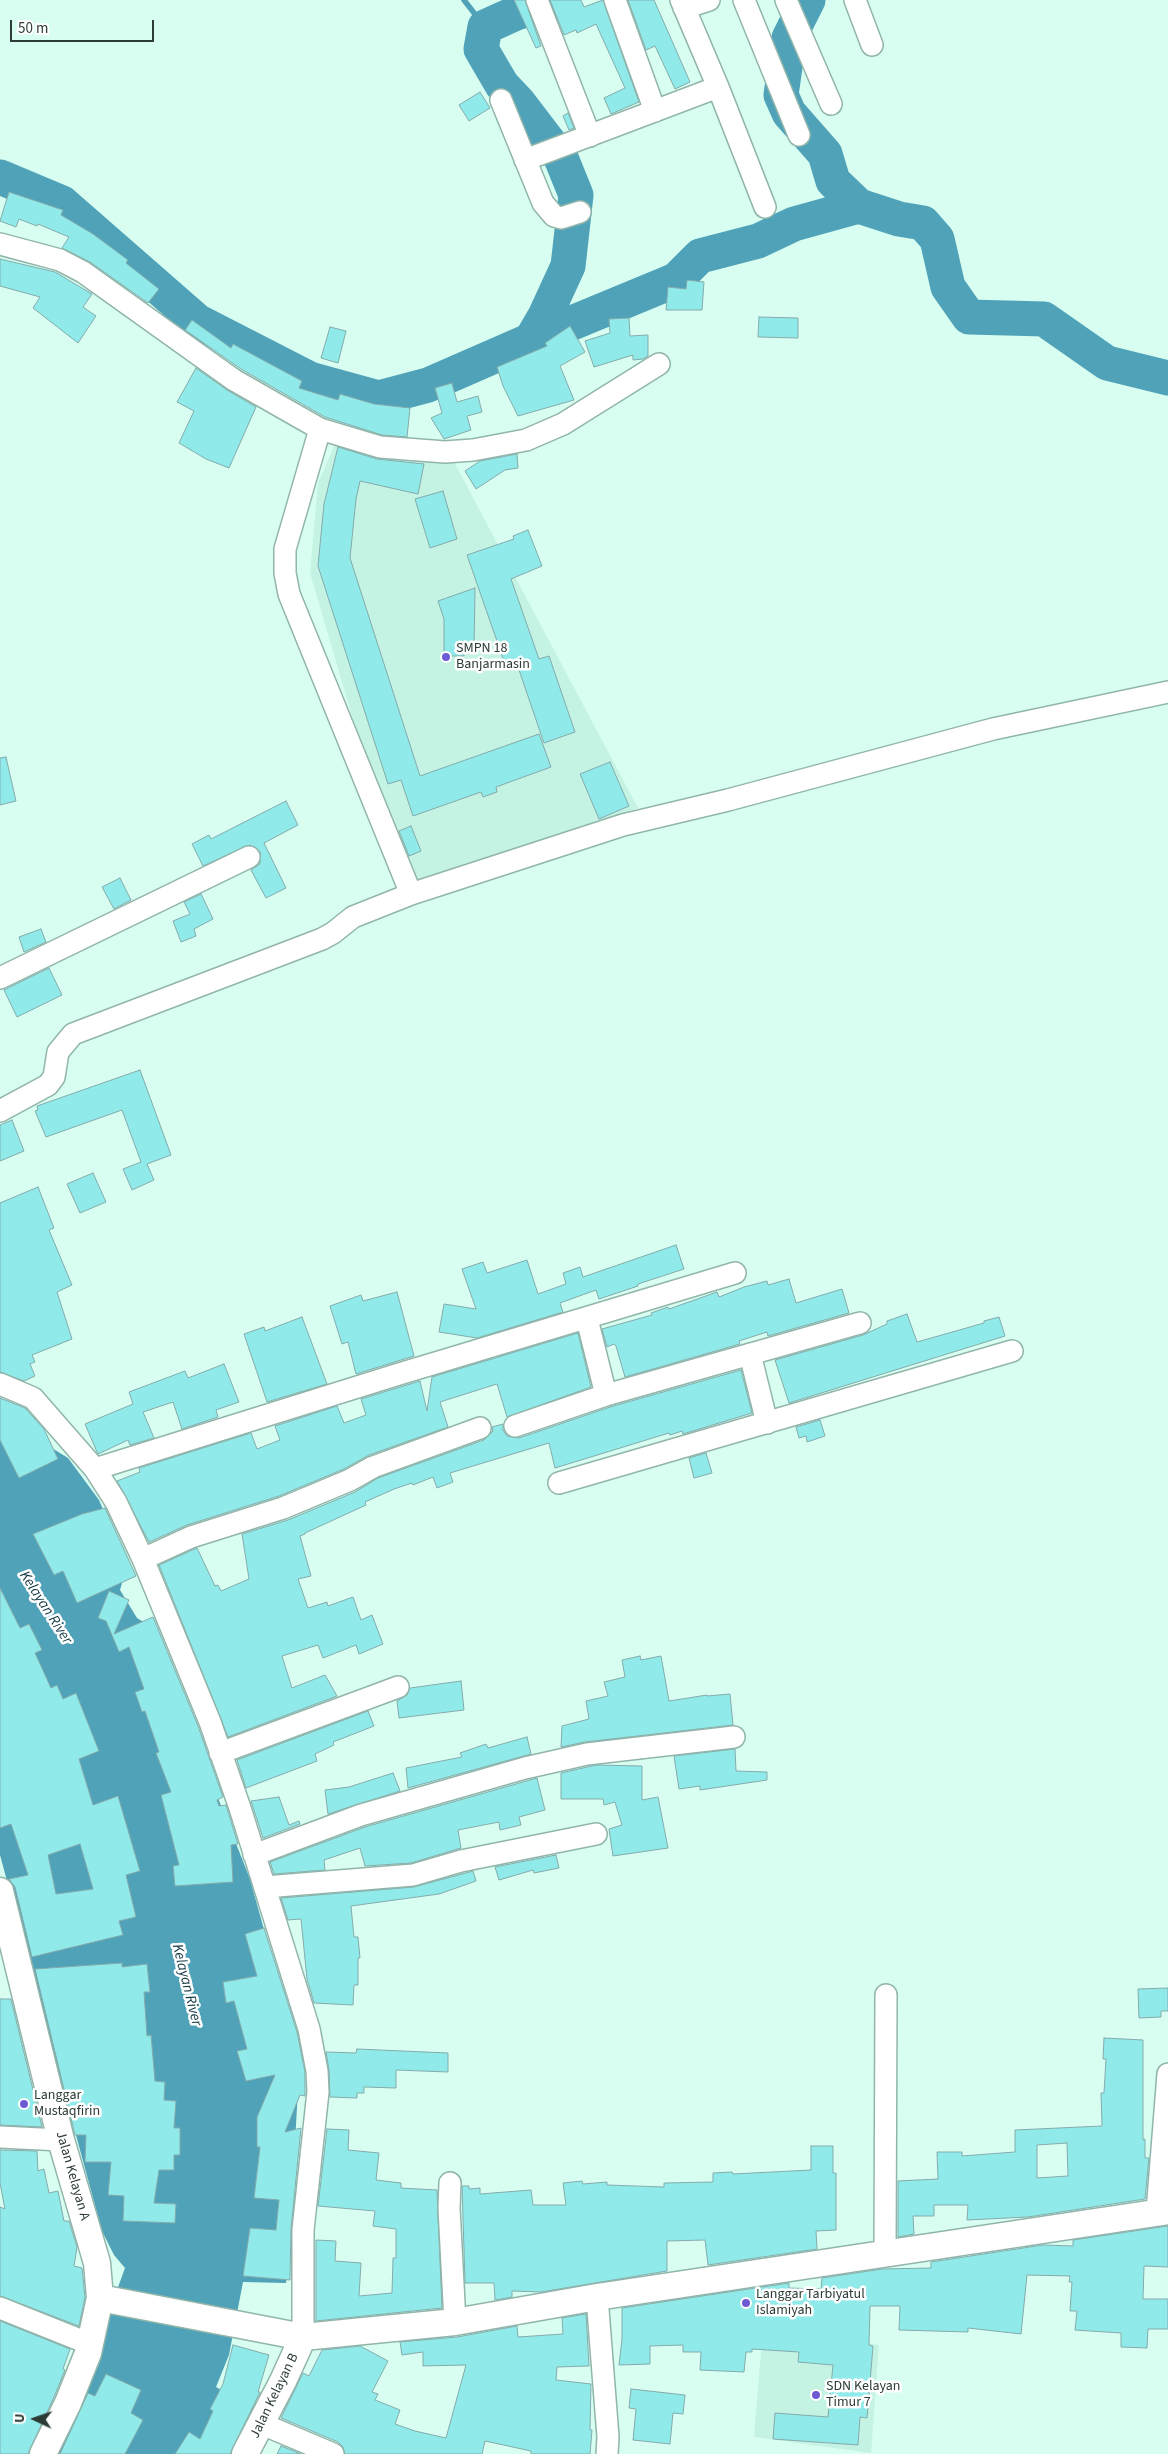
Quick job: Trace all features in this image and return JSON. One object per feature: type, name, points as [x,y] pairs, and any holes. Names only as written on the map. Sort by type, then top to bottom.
[{"type":"street","points":[[537,0],[590,136]]},
{"type":"street","points":[[615,0],[655,111]]},
{"type":"street","points":[[709,0],[682,4],[718,86],[765,206]]},
{"type":"street","points":[[744,0],[799,135]]},
{"type":"street","points":[[786,0],[831,104]]},
{"type":"street","points":[[855,0],[872,45]]},
{"type":"street","points":[[525,160],[718,86]]},
{"type":"street","points":[[501,100],[543,203],[554,216],[561,218],[580,212]]},
{"type":"street","points":[[0,244],[60,260],[82,272],[234,380],[320,429],[380,447],[412,450],[472,450],[505,446],[526,440],[563,424],[659,364]]},
{"type":"street","points":[[320,429],[285,549],[285,573],[289,594],[411,894]]},
{"type":"street","points":[[0,1111],[48,1085],[54,1077],[58,1052],[73,1034],[322,939],[353,917],[411,894],[623,825],[728,800],[993,729],[1168,692]]},
{"type":"street","points":[[0,978],[249,857]]},
{"type":"street","points":[[95,1469],[399,1374],[735,1273]]},
{"type":"street","points":[[587,1319],[606,1395]]},
{"type":"street","points":[[514,1426],[606,1395],[860,1323]]},
{"type":"street","points":[[559,1482],[1012,1351]]},
{"type":"street","points":[[750,1354],[767,1422]]},
{"type":"street","points":[[0,1384],[33,1398],[95,1469],[116,1502],[143,1559],[240,1808],[309,2029],[316,2063],[318,2092],[301,2181],[303,2230],[292,2335]]},
{"type":"street","points":[[143,1559],[191,1537],[283,1508],[350,1480],[374,1467],[480,1428]]},
{"type":"street","points":[[220,1754],[398,1687]]},
{"type":"street","points":[[254,1855],[361,1815],[526,1768],[587,1754],[734,1737]]},
{"type":"street","points":[[265,1887],[414,1875],[461,1861],[596,1834]]},
{"type":"street","name":"Jalan Kelayan A","points":[[0,1891],[6,1940],[62,2140],[76,2172],[97,2263],[100,2298],[90,2344],[68,2403],[42,2454]]},
{"type":"street","points":[[886,1995],[886,2253]]},
{"type":"street","points":[[100,2298],[292,2335],[455,2322],[597,2297],[1162,2212],[1168,2074]]},
{"type":"street","points":[[0,2136],[62,2140]]},
{"type":"street","points":[[450,2183],[449,2226],[455,2322]]},
{"type":"street","points":[[597,2297],[608,2437],[607,2454]]},
{"type":"street","points":[[0,2308],[90,2344]]},
{"type":"street","name":"Jalan Kelayan B","points":[[246,2454],[262,2424],[292,2335]]},
{"type":"street","points":[[262,2424],[333,2454]]},
{"type":"shaded area","name":"SMPN 18 Banjarmasin","points":[[335,444],[453,460],[638,808],[413,882],[359,740],[310,573],[318,483]]},
{"type":"shaded area","name":"SDN Kelayan Timur 7","points":[[772,2326],[804,2335],[879,2345],[871,2453],[754,2437],[761,2352]]},
{"type":"water","name":"Kelayan River","points":[[0,1416],[68,1458],[99,1500],[127,1566],[120,1590],[137,1618],[150,1626],[250,1879],[276,1973],[298,2089],[288,2269],[286,2283],[243,2282],[229,2355],[216,2387],[253,2408],[226,2454],[51,2454],[98,2342],[125,2268],[114,2255],[102,2231],[0,1855]]},
{"type":"building","points":[[514,0],[525,0],[541,46],[536,48]]},
{"type":"building","points":[[550,0],[581,0],[584,7],[603,0],[639,102],[611,114],[604,98],[625,88],[596,24],[577,33],[576,30],[564,35]]},
{"type":"building","points":[[628,0],[654,0],[690,82],[675,89],[655,46],[646,50]]},
{"type":"building","points":[[480,92],[490,108],[469,121],[459,105]]},
{"type":"building","points":[[568,113],[574,128],[569,130],[563,116]]},
{"type":"building","points":[[9,192],[63,210],[61,215],[93,234],[128,260],[126,263],[159,289],[148,303],[90,262],[62,248],[69,237],[38,224],[37,226],[19,219],[16,227],[0,221]]},
{"type":"building","points":[[0,259],[55,272],[92,294],[83,307],[96,316],[78,343],[33,308],[40,297],[0,286]]},
{"type":"building","points":[[687,280],[704,282],[702,310],[666,310],[668,287],[686,289]]},
{"type":"building","points":[[759,317],[798,318],[798,338],[758,337]]},
{"type":"building","points":[[629,318],[630,336],[648,335],[648,356],[643,359],[633,360],[633,355],[594,367],[585,341],[610,333],[609,319]]},
{"type":"building","points":[[192,320],[231,348],[233,344],[302,381],[299,388],[338,400],[340,394],[374,404],[410,408],[407,437],[382,435],[325,417],[241,369],[185,330]]},
{"type":"building","points":[[570,326],[585,352],[560,366],[574,400],[518,416],[503,386],[497,367],[547,346],[545,343]]},
{"type":"building","points":[[330,327],[346,331],[338,363],[321,358]]},
{"type":"building","points":[[196,368],[227,390],[256,407],[229,468],[206,459],[179,443],[194,411],[177,402]]},
{"type":"building","points":[[452,383],[457,402],[478,396],[482,412],[467,416],[471,430],[444,439],[431,418],[442,413],[435,388]]},
{"type":"building","points":[[338,447],[377,459],[424,464],[418,494],[360,481],[356,499],[350,558],[420,776],[539,734],[551,767],[496,787],[497,792],[483,797],[481,792],[413,816],[401,780],[388,784],[318,566],[324,504]]},
{"type":"building","points":[[517,454],[518,468],[505,470],[476,489],[465,471],[480,461]]},
{"type":"building","points":[[443,491],[457,539],[430,548],[415,499]]},
{"type":"building","points":[[528,530],[542,566],[511,579],[539,659],[549,656],[575,732],[544,743],[517,664],[506,667],[467,555],[514,539],[513,536]]},
{"type":"building","points":[[475,588],[474,649],[464,649],[464,656],[444,656],[444,619],[438,601]]},
{"type":"building","points":[[6,757],[16,801],[0,805],[0,758]]},
{"type":"building","points":[[610,762],[629,806],[599,819],[580,774]]},
{"type":"building","points":[[286,801],[298,825],[264,843],[286,888],[266,898],[251,870],[260,864],[260,852],[250,845],[203,866],[192,844],[209,835],[211,839]]},
{"type":"building","points":[[411,826],[421,851],[409,856],[399,831]]},
{"type":"building","points":[[120,878],[131,900],[114,909],[102,887]]},
{"type":"building","points":[[201,894],[213,919],[194,929],[196,936],[181,942],[173,921],[190,914],[184,902]]},
{"type":"building","points":[[41,929],[46,942],[24,952],[19,937]]},
{"type":"building","points":[[49,968],[62,995],[17,1017],[4,990]]},
{"type":"building","points":[[140,1070],[171,1155],[147,1164],[154,1180],[132,1190],[123,1169],[141,1162],[122,1110],[46,1137],[35,1111],[38,1110],[37,1106]]},
{"type":"building","points":[[12,1120],[24,1151],[0,1161],[0,1125]]},
{"type":"building","points":[[93,1173],[106,1202],[80,1213],[67,1184]]},
{"type":"building","points":[[38,1187],[54,1228],[49,1230],[72,1285],[57,1292],[72,1339],[32,1355],[35,1362],[30,1364],[35,1376],[24,1381],[0,1372],[0,1203]]},
{"type":"building","points":[[676,1245],[684,1269],[638,1284],[638,1286],[599,1299],[596,1290],[560,1303],[563,1312],[477,1338],[439,1332],[444,1304],[476,1309],[462,1269],[483,1262],[487,1273],[527,1260],[538,1294],[566,1284],[563,1273],[580,1267],[583,1277]]},
{"type":"building","points":[[789,1279],[796,1303],[842,1289],[849,1313],[768,1336],[767,1332],[739,1341],[740,1344],[625,1377],[616,1346],[614,1344],[607,1347],[602,1329],[652,1315],[651,1313],[668,1307],[669,1309],[717,1292],[719,1297],[744,1287],[767,1281],[768,1285]]},
{"type":"building","points":[[397,1292],[414,1356],[356,1374],[348,1342],[342,1344],[330,1306],[361,1295],[363,1301]]},
{"type":"building","points":[[907,1314],[917,1342],[999,1317],[1005,1336],[789,1403],[775,1360],[863,1335],[887,1324],[887,1321]]},
{"type":"building","points":[[302,1317],[327,1384],[267,1402],[244,1334],[264,1327],[265,1331]]},
{"type":"building","points":[[578,1333],[591,1387],[507,1417],[497,1384],[440,1402],[448,1427],[369,1455],[344,1469],[279,1496],[187,1525],[149,1542],[117,1481],[140,1472],[139,1468],[251,1433],[257,1449],[280,1440],[275,1426],[337,1406],[344,1423],[366,1415],[361,1399],[420,1381],[427,1411],[432,1377]]},
{"type":"building","points":[[224,1364],[239,1402],[216,1410],[218,1417],[182,1429],[173,1402],[143,1412],[154,1438],[130,1445],[128,1440],[98,1454],[85,1424],[133,1404],[129,1392],[185,1371],[188,1378]]},
{"type":"building","points":[[741,1370],[752,1413],[683,1434],[682,1431],[670,1435],[669,1433],[555,1468],[549,1443],[450,1473],[453,1482],[437,1488],[433,1477],[413,1485],[412,1483],[394,1489],[365,1502],[366,1505],[300,1536],[311,1576],[298,1579],[308,1608],[327,1602],[328,1606],[353,1597],[361,1620],[372,1615],[383,1644],[359,1654],[356,1645],[323,1658],[318,1645],[282,1656],[292,1688],[325,1675],[337,1696],[228,1737],[159,1565],[197,1548],[215,1586],[218,1585],[221,1591],[249,1579],[242,1534],[288,1520],[355,1492],[378,1478],[484,1440],[493,1431],[492,1427],[503,1424],[503,1430],[507,1436],[519,1438],[610,1407]]},
{"type":"building","points":[[0,1398],[25,1408],[44,1429],[58,1459],[19,1478],[0,1440]]},
{"type":"building","points":[[820,1420],[825,1436],[807,1442],[806,1436],[799,1438],[796,1427]]},
{"type":"building","points":[[706,1453],[712,1473],[694,1478],[689,1458]]},
{"type":"building","points":[[105,1508],[136,1576],[77,1603],[63,1571],[54,1575],[33,1534],[82,1514]]},
{"type":"building","points":[[0,1588],[20,1628],[29,1624],[42,1650],[35,1653],[51,1688],[57,1685],[63,1699],[76,1693],[99,1751],[79,1759],[93,1805],[118,1796],[140,1871],[126,1875],[136,1917],[119,1921],[123,1935],[32,1957],[15,1887],[9,1879],[28,1875],[11,1824],[0,1828]],"holes":[[[80,1844],[93,1889],[56,1894],[48,1855]]]},
{"type":"building","points":[[109,1591],[129,1600],[114,1634],[153,1617],[198,1726],[223,1797],[217,1800],[219,1806],[226,1805],[238,1844],[231,1845],[233,1882],[175,1886],[173,1866],[179,1865],[161,1795],[171,1792],[156,1753],[159,1752],[145,1711],[142,1712],[135,1692],[144,1689],[129,1647],[119,1652],[106,1621],[98,1618]]},
{"type":"building","points":[[640,1656],[641,1660],[661,1656],[669,1701],[707,1695],[730,1694],[733,1725],[585,1742],[561,1747],[562,1726],[589,1719],[586,1701],[608,1696],[604,1682],[625,1677],[622,1660]]},
{"type":"building","points":[[461,1681],[464,1710],[399,1718],[397,1701],[407,1695],[410,1688]]},
{"type":"building","points":[[368,1711],[374,1726],[333,1742],[334,1745],[315,1754],[317,1761],[246,1788],[237,1760]]},
{"type":"building","points":[[527,1737],[531,1754],[408,1788],[406,1768],[462,1757],[460,1753],[486,1744],[488,1748]]},
{"type":"building","points":[[735,1749],[736,1771],[767,1772],[767,1780],[700,1790],[700,1786],[679,1789],[674,1756]]},
{"type":"building","points":[[596,1765],[642,1766],[642,1800],[658,1797],[668,1848],[613,1856],[609,1829],[622,1825],[615,1802],[604,1805],[603,1799],[561,1799],[561,1773]]},
{"type":"building","points":[[393,1773],[400,1791],[328,1814],[325,1790],[349,1787]]},
{"type":"building","points":[[537,1778],[545,1810],[519,1817],[521,1825],[500,1830],[499,1822],[458,1830],[461,1848],[411,1863],[365,1866],[360,1848],[324,1860],[325,1870],[274,1874],[270,1862],[365,1827]]},
{"type":"building","points":[[279,1797],[289,1825],[299,1821],[300,1824],[263,1838],[251,1801]]},
{"type":"building","points":[[556,1855],[559,1868],[534,1873],[533,1870],[499,1880],[495,1867]]},
{"type":"building","points":[[473,1871],[476,1881],[439,1894],[351,1906],[354,1937],[358,1937],[360,1958],[358,1958],[358,1985],[354,1985],[353,2005],[314,2003],[307,1979],[301,1919],[288,1920],[281,1898],[414,1887]]},
{"type":"building","points":[[264,1928],[297,2032],[305,2072],[305,2096],[300,2095],[285,2132],[301,2128],[291,2229],[290,2280],[243,2276],[250,2228],[276,2230],[279,2200],[254,2198],[260,2147],[257,2147],[257,2117],[275,2075],[246,2081],[237,2051],[247,2049],[234,2001],[226,2003],[223,1982],[257,1976],[245,1934]]},
{"type":"building","points":[[122,1963],[122,1967],[147,1964],[150,1992],[144,1992],[147,2036],[151,2035],[155,2081],[165,2082],[164,2100],[176,2101],[174,2128],[180,2128],[180,2155],[174,2155],[174,2170],[159,2170],[154,2203],[176,2204],[175,2223],[123,2221],[124,2196],[108,2195],[111,2162],[85,2162],[86,2135],[75,2135],[35,1969]]},
{"type":"building","points":[[1168,1988],[1168,2011],[1161,2011],[1161,2017],[1139,2018],[1138,1989]]},
{"type":"building","points":[[0,1999],[11,1999],[42,2127],[0,2125]]},
{"type":"building","points":[[1104,2038],[1143,2040],[1143,2140],[1145,2139],[1145,2158],[1149,2158],[1145,2199],[1028,2217],[967,2220],[968,2205],[934,2205],[934,2216],[913,2216],[914,2234],[898,2237],[898,2181],[938,2179],[937,2152],[962,2152],[962,2156],[1015,2152],[1015,2130],[1102,2126],[1101,2093],[1104,2093],[1106,2059],[1103,2059]],"holes":[[[1067,2143],[1068,2176],[1037,2178],[1037,2145]]]},
{"type":"building","points":[[357,2049],[448,2053],[448,2072],[396,2070],[396,2088],[364,2087],[364,2093],[357,2093],[357,2098],[330,2097],[326,2052],[356,2053]]},
{"type":"building","points":[[327,2129],[349,2130],[348,2150],[379,2153],[376,2180],[401,2183],[401,2188],[437,2190],[442,2308],[316,2321],[316,2240],[336,2241],[335,2261],[361,2263],[359,2296],[392,2293],[393,2258],[396,2258],[396,2229],[373,2226],[375,2211],[318,2206]]},
{"type":"building","points":[[811,2146],[833,2146],[833,2173],[836,2173],[836,2230],[816,2231],[817,2249],[708,2265],[705,2240],[667,2241],[667,2271],[541,2292],[512,2291],[512,2297],[495,2300],[494,2283],[465,2283],[462,2186],[469,2186],[469,2189],[480,2188],[480,2194],[531,2190],[533,2205],[566,2205],[563,2183],[582,2181],[583,2184],[607,2182],[607,2185],[664,2187],[664,2183],[713,2182],[713,2173],[732,2172],[733,2174],[811,2170]]},
{"type":"building","points":[[0,2150],[37,2151],[38,2171],[44,2169],[49,2193],[58,2191],[64,2221],[69,2221],[77,2247],[74,2266],[82,2268],[85,2297],[79,2326],[0,2296],[0,2207],[5,2209],[0,2183]]},
{"type":"building","points":[[1168,2226],[1168,2267],[1144,2266],[1143,2299],[1168,2299],[1168,2329],[1148,2329],[1147,2348],[1121,2347],[1121,2333],[1075,2330],[1077,2311],[1070,2311],[1072,2282],[1069,2282],[1070,2276],[1027,2275],[1021,2334],[968,2328],[968,2332],[899,2330],[900,2306],[870,2306],[869,2345],[873,2346],[867,2418],[860,2417],[858,2445],[773,2439],[775,2413],[828,2417],[833,2365],[798,2362],[799,2352],[752,2349],[752,2352],[746,2352],[744,2372],[700,2370],[701,2352],[683,2352],[683,2345],[650,2346],[650,2364],[619,2365],[622,2339],[622,2308],[789,2283],[789,2288],[821,2289],[822,2278],[882,2269],[931,2268],[931,2262],[1043,2245],[1073,2246],[1073,2240]]},
{"type":"building","points":[[586,2314],[589,2366],[557,2367],[556,2380],[591,2384],[590,2430],[592,2430],[590,2454],[531,2454],[531,2451],[485,2441],[482,2454],[345,2454],[343,2447],[338,2442],[281,2418],[303,2373],[309,2376],[322,2350],[360,2346],[388,2361],[372,2392],[378,2394],[375,2400],[400,2410],[395,2424],[446,2438],[466,2365],[423,2366],[423,2352],[402,2355],[400,2342],[457,2337],[517,2326],[518,2337],[563,2334],[562,2318]]},
{"type":"building","points":[[0,2321],[70,2349],[63,2369],[65,2370],[28,2454],[0,2454]]},
{"type":"building","points":[[233,2345],[269,2355],[258,2392],[260,2392],[230,2454],[175,2454],[189,2432],[200,2439],[213,2411],[210,2409],[223,2384]]},
{"type":"building","points":[[106,2374],[141,2390],[131,2413],[143,2420],[125,2454],[60,2454],[88,2393],[95,2396]]},
{"type":"building","points":[[631,2389],[685,2395],[683,2414],[673,2413],[670,2444],[633,2440],[636,2409],[629,2408]]},
{"type":"building","points":[[281,2446],[301,2454],[277,2454]]},
{"type":"waterway","points":[[464,0],[485,27]]},
{"type":"waterway","points":[[0,177],[62,203],[197,321],[310,379],[379,398],[428,385],[531,340],[545,316],[568,266],[576,195],[561,158],[519,103],[502,85],[481,49],[485,27],[516,13],[562,0]]},
{"type":"waterway","points":[[808,0],[789,38],[781,95],[789,113],[825,154],[833,181],[859,206]]},
{"type":"waterway","points":[[531,340],[676,280],[700,256],[758,241],[794,224],[859,206],[899,219],[923,223],[937,239],[948,287],[969,317],[1044,319],[1107,363],[1168,378]]},
{"type":"place","name":"SMPN 18 Banjarmasin","points":[[446,657]]},
{"type":"place","name":"Langgar Mustaqfirin","points":[[24,2104]]},
{"type":"place","name":"Langgar Tarbiyatul Islamiyah","points":[[746,2303]]},
{"type":"place","name":"SDN Kelayan Timur 7","points":[[816,2395]]}]
